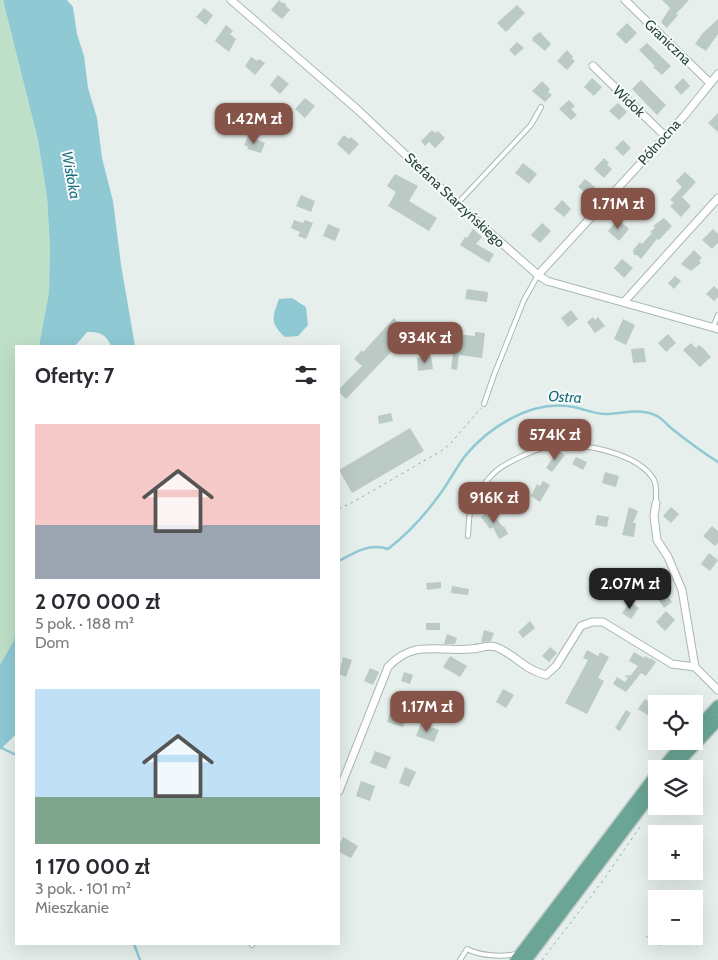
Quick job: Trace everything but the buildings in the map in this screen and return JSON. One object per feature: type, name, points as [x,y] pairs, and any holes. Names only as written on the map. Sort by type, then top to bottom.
[{"type":"main road","points":[[703,722],[718,706]]},
{"type":"main road","points":[[680,760],[718,720]]},
{"type":"main road","points":[[669,760],[678,750]]},
{"type":"main road","points":[[521,958],[648,786]]},
{"type":"main road","points":[[521,958],[648,798]]},
{"type":"street","name":"Stefana Starzyńskiego","points":[[231,0],[358,110],[457,204],[538,276],[547,281],[716,328]]},
{"type":"street","name":"Graniczna","points":[[625,0],[710,83]]},
{"type":"street","name":"Widok","points":[[593,66],[665,136]]},
{"type":"street","name":"Północna","points":[[538,276],[665,136],[718,74]]},
{"type":"street","points":[[624,302],[718,198]]},
{"type":"street","points":[[656,503],[654,516],[657,540],[668,557],[682,590],[695,667],[718,690]]},
{"type":"street","points":[[340,788],[388,667],[397,657],[412,650],[496,647],[533,672],[546,674],[556,666],[581,626],[592,622],[602,622],[672,664],[695,667]]},
{"type":"lane","points":[[457,204],[531,125],[541,107]]},
{"type":"lane","points":[[484,404],[524,300],[538,276]]},
{"type":"lane","points":[[716,328],[718,315]]},
{"type":"lane","points":[[468,536],[471,508],[496,471],[522,456],[549,446],[570,445],[613,452],[634,462],[647,470],[655,482],[656,503]]},
{"type":"lane","points":[[460,960],[468,949],[474,953],[521,958]]},
{"type":"path","points":[[340,509],[355,502],[441,451],[450,444],[484,404]]},
{"type":"path","points":[[542,960],[602,882],[646,818]]},
{"type":"green space","points":[[0,0],[3,0],[38,140],[47,197],[50,247],[49,292],[39,345],[15,345],[15,635],[0,665]]},
{"type":"water","name":"Wisłoka","points":[[3,0],[67,0],[73,7],[77,34],[84,56],[88,88],[97,118],[102,158],[113,201],[121,265],[135,345],[110,345],[102,334],[87,332],[76,345],[39,345],[49,292],[50,247],[47,197],[38,140]]},
{"type":"water","points":[[292,298],[306,307],[308,325],[298,336],[285,337],[277,328],[274,316],[279,299]]},
{"type":"water","points":[[15,635],[15,735],[0,750],[0,665]]},
{"type":"waterway","name":"Ostra","points":[[340,560],[369,548],[381,547],[388,549],[410,530],[434,502],[465,456],[475,445],[498,426],[524,412],[538,408],[567,406],[603,414],[645,412],[659,417],[682,437],[718,462]]},
{"type":"waterway","points":[[0,747],[15,754]]},
{"type":"waterway","points":[[134,945],[140,960]]}]
